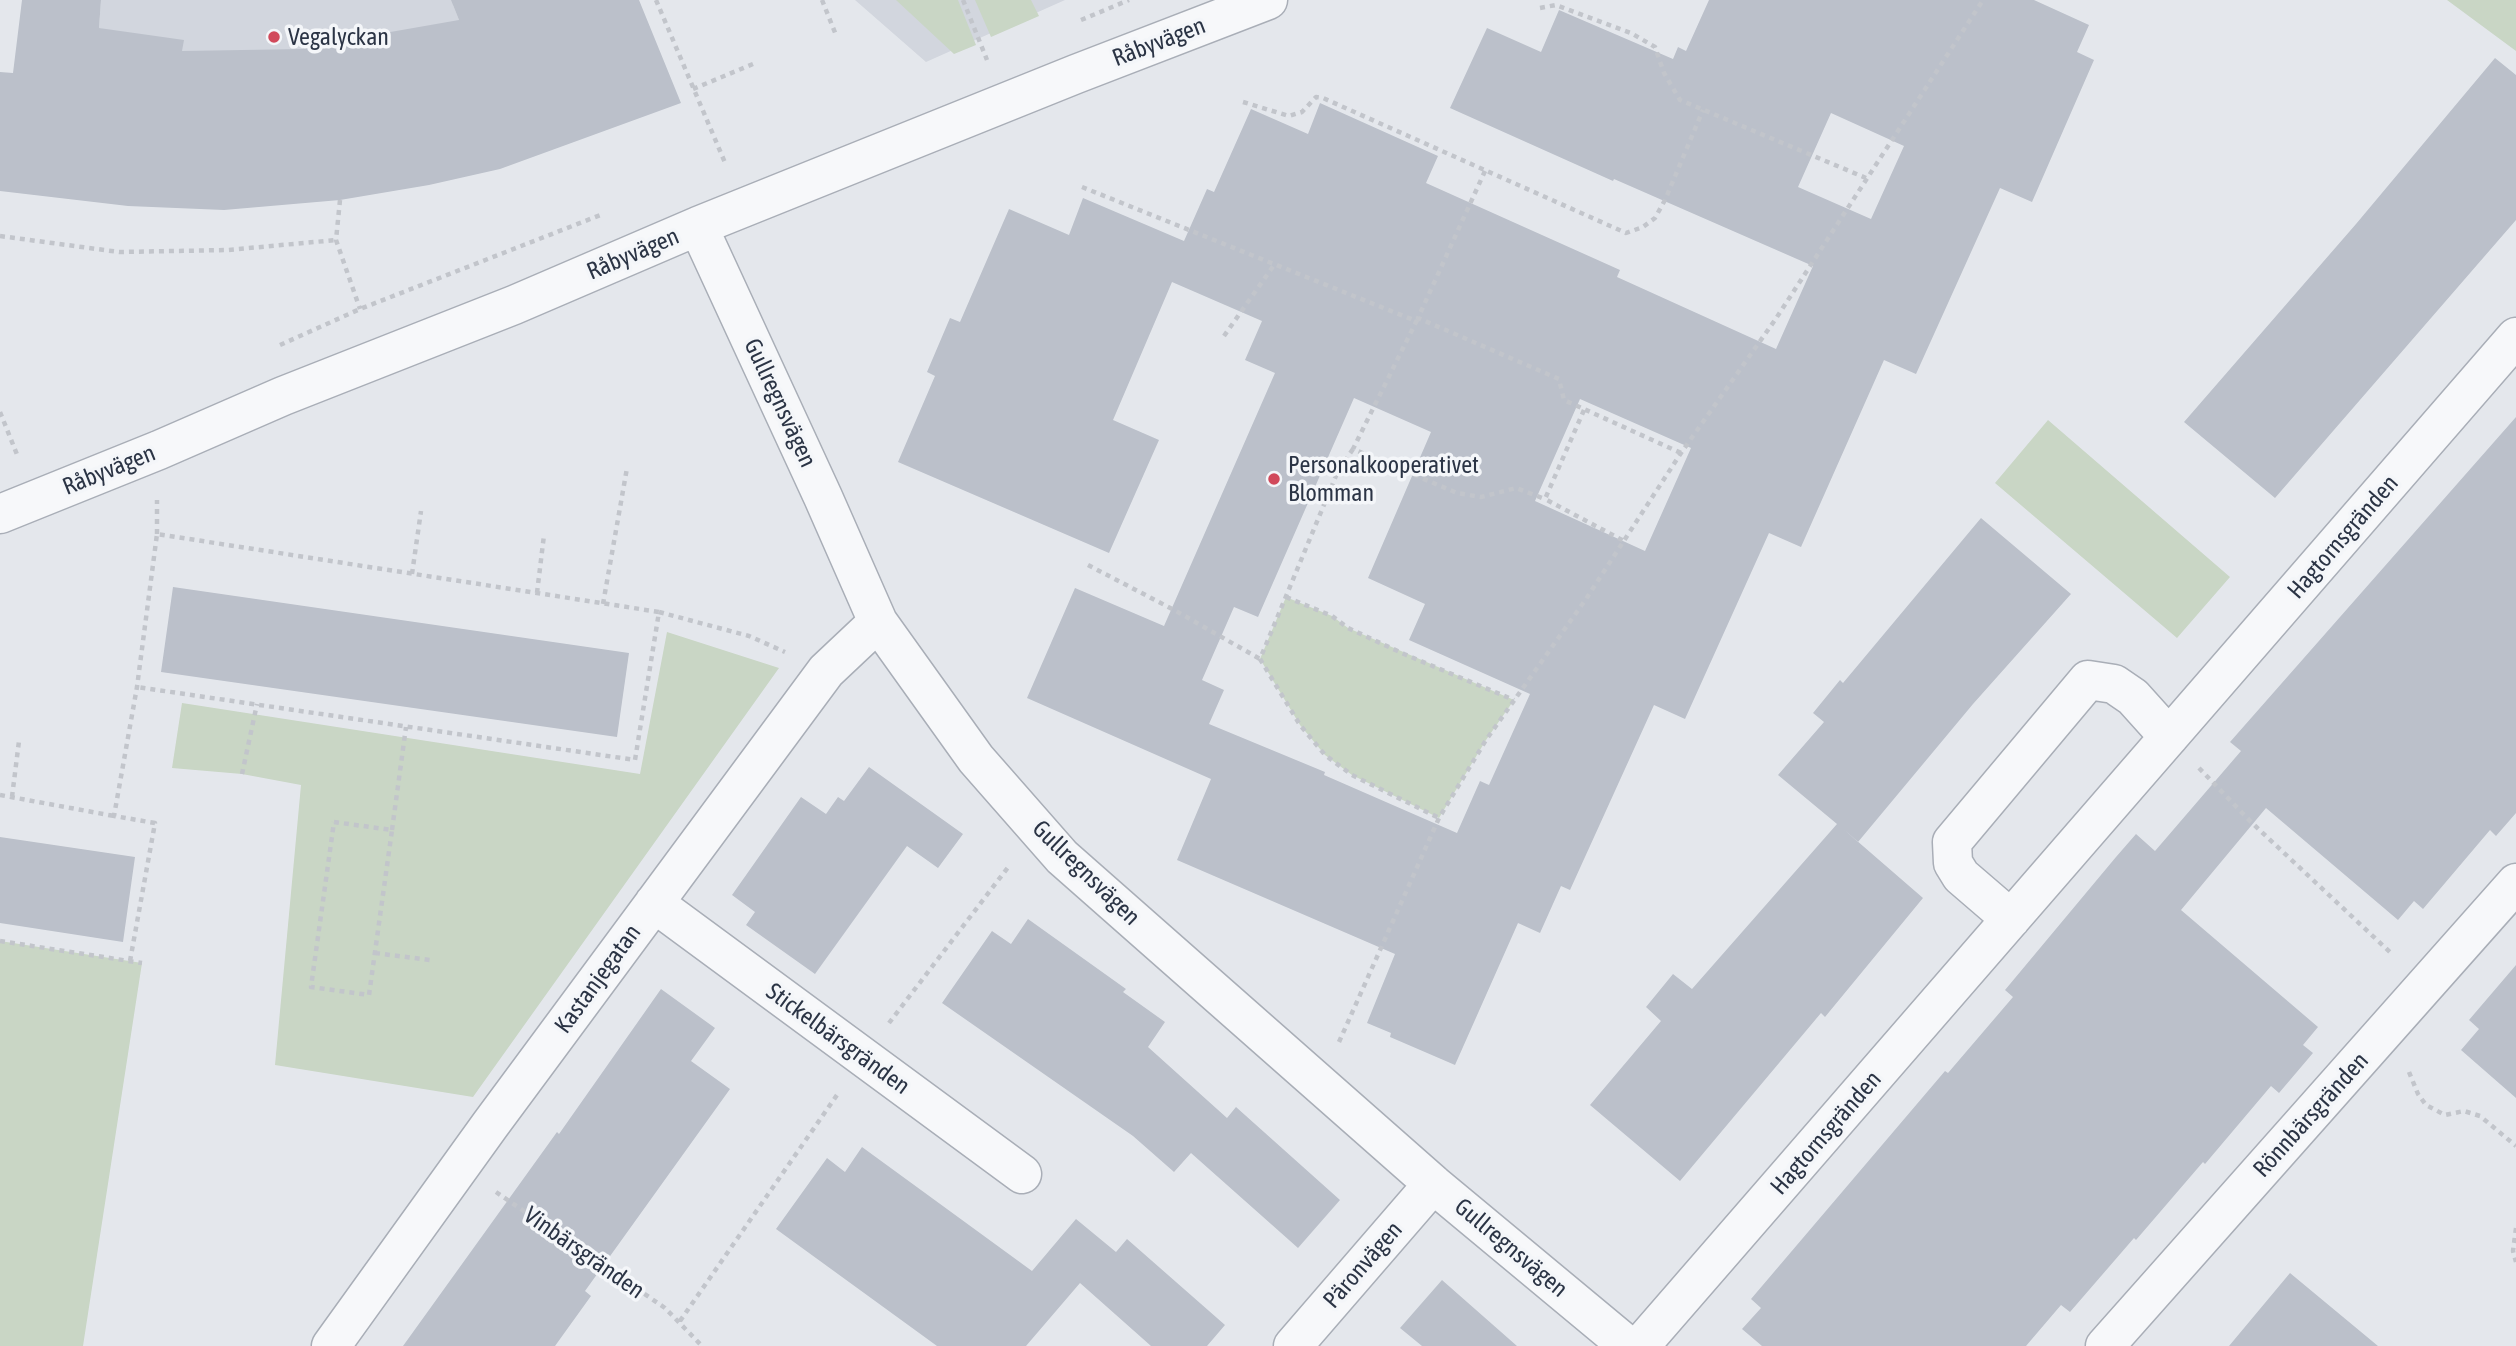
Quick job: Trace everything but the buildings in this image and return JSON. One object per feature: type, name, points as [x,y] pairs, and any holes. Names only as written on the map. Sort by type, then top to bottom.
[{"type":"street","name":"Råbyvägen","points":[[0,513],[159,450],[283,396],[514,305],[698,226],[1268,0]]},
{"type":"street","name":"Gullregnsvägen","points":[[698,226],[878,622],[976,759],[1062,857],[1433,1184],[1628,1346]]},
{"type":"street","name":"Hagtornsgränden","points":[[1640,1346],[2516,337]]},
{"type":"street","name":"Kastanjegatan","points":[[331,1346],[460,1166],[826,671],[878,622]]},
{"type":"street","points":[[2011,919],[1961,876],[1953,863],[1952,842],[2088,680],[2114,684],[2133,697],[2169,737]]},
{"type":"street","name":"Rönnbärsgränden","points":[[2105,1346],[2516,883]]},
{"type":"street","name":"Stickelbärsgränden","points":[[654,903],[1022,1174]]},
{"type":"street","name":"Päronvägen","points":[[1293,1346],[1433,1184]]},
{"type":"path","points":[[656,0],[726,166],[718,195],[698,226]]},
{"type":"path","points":[[822,0],[836,35]]},
{"type":"path","points":[[963,0],[986,60]]},
{"type":"path","points":[[1321,1084],[1439,818],[1486,740],[1586,599],[1681,453],[1775,320],[1983,0]]},
{"type":"path","points":[[1540,8],[1556,5],[1631,33],[1655,47],[1664,73],[1680,100],[1866,178]]},
{"type":"path","points":[[693,89],[753,64]]},
{"type":"path","points":[[1243,102],[1290,116],[1302,111],[1316,97],[1323,98],[1626,233],[1643,227],[1655,218],[1703,110]]},
{"type":"path","points":[[1260,659],[1338,471],[1353,449],[1417,320],[1485,170]]},
{"type":"path","points":[[1082,187],[1559,379],[1564,400],[1681,453]]},
{"type":"path","points":[[340,200],[336,240],[360,309]]},
{"type":"path","points":[[0,236],[118,252],[228,250],[336,240]]},
{"type":"path","points":[[1224,336],[1274,265]]},
{"type":"path","points":[[1545,499],[1584,410]]},
{"type":"path","points":[[1353,449],[1457,493],[1481,497],[1516,488],[1545,499],[1624,541]]},
{"type":"path","points":[[603,604],[626,468]]},
{"type":"path","points":[[114,816],[137,687],[157,534],[158,496]]},
{"type":"path","points":[[412,573],[421,510]]},
{"type":"path","points":[[157,534],[659,612],[749,636],[826,671]]},
{"type":"path","points":[[537,593],[544,535]]},
{"type":"path","points":[[1088,565],[1260,659],[1300,725],[1325,755],[1352,775],[1439,818]]},
{"type":"path","points":[[1286,597],[1332,616],[1348,628],[1405,654],[1514,700]]},
{"type":"path","points":[[137,687],[635,760],[659,612]]},
{"type":"path","points":[[242,774],[257,705]]},
{"type":"path","points":[[392,830],[334,822],[311,987],[369,995],[392,830],[406,727]]},
{"type":"path","points":[[2169,737],[2251,822],[2426,985]]},
{"type":"path","points":[[12,797],[19,741]]},
{"type":"path","points":[[0,795],[155,823],[130,961]]},
{"type":"path","points":[[0,941],[142,963]]},
{"type":"path","points":[[375,953],[430,960]]},
{"type":"path","points":[[2380,1037],[2402,1058],[2418,1094],[2426,1105],[2445,1115],[2464,1111],[2480,1116],[2516,1146]]},
{"type":"path","name":"Vinbärsgränden","points":[[460,1166],[665,1308],[702,1346]]},
{"type":"path","points":[[2516,1228],[2513,1251],[2516,1262]]},
{"type":"shaded area","name":"Vegalyckan","points":[[101,0],[463,0],[453,5],[465,35],[344,61],[338,39],[303,43],[304,67],[225,70],[99,28]]},
{"type":"shaded area","points":[[855,0],[1065,0],[926,62]]},
{"type":"green space","points":[[896,0],[958,0],[976,45],[954,54]]},
{"type":"green space","points":[[975,0],[1031,0],[1039,16],[991,37]]},
{"type":"green space","points":[[2447,0],[2516,0],[2516,51]]},
{"type":"green space","points":[[2048,420],[2230,577],[2177,638],[1995,483]]},
{"type":"green space","points":[[1286,597],[1332,616],[1348,628],[1514,700],[1486,740],[1439,818],[1352,775],[1325,755],[1300,725],[1260,659]]},
{"type":"green space","points":[[667,632],[779,668],[473,1097],[275,1065],[301,785],[242,774],[172,768],[182,703],[640,774]]},
{"type":"green space","points":[[0,941],[142,963],[83,1346],[0,1346]]},
{"type":"place","name":"Vegalyckan","points":[[274,37]]},
{"type":"place","name":"Personalkooperativet Blomman","points":[[1274,479]]}]
